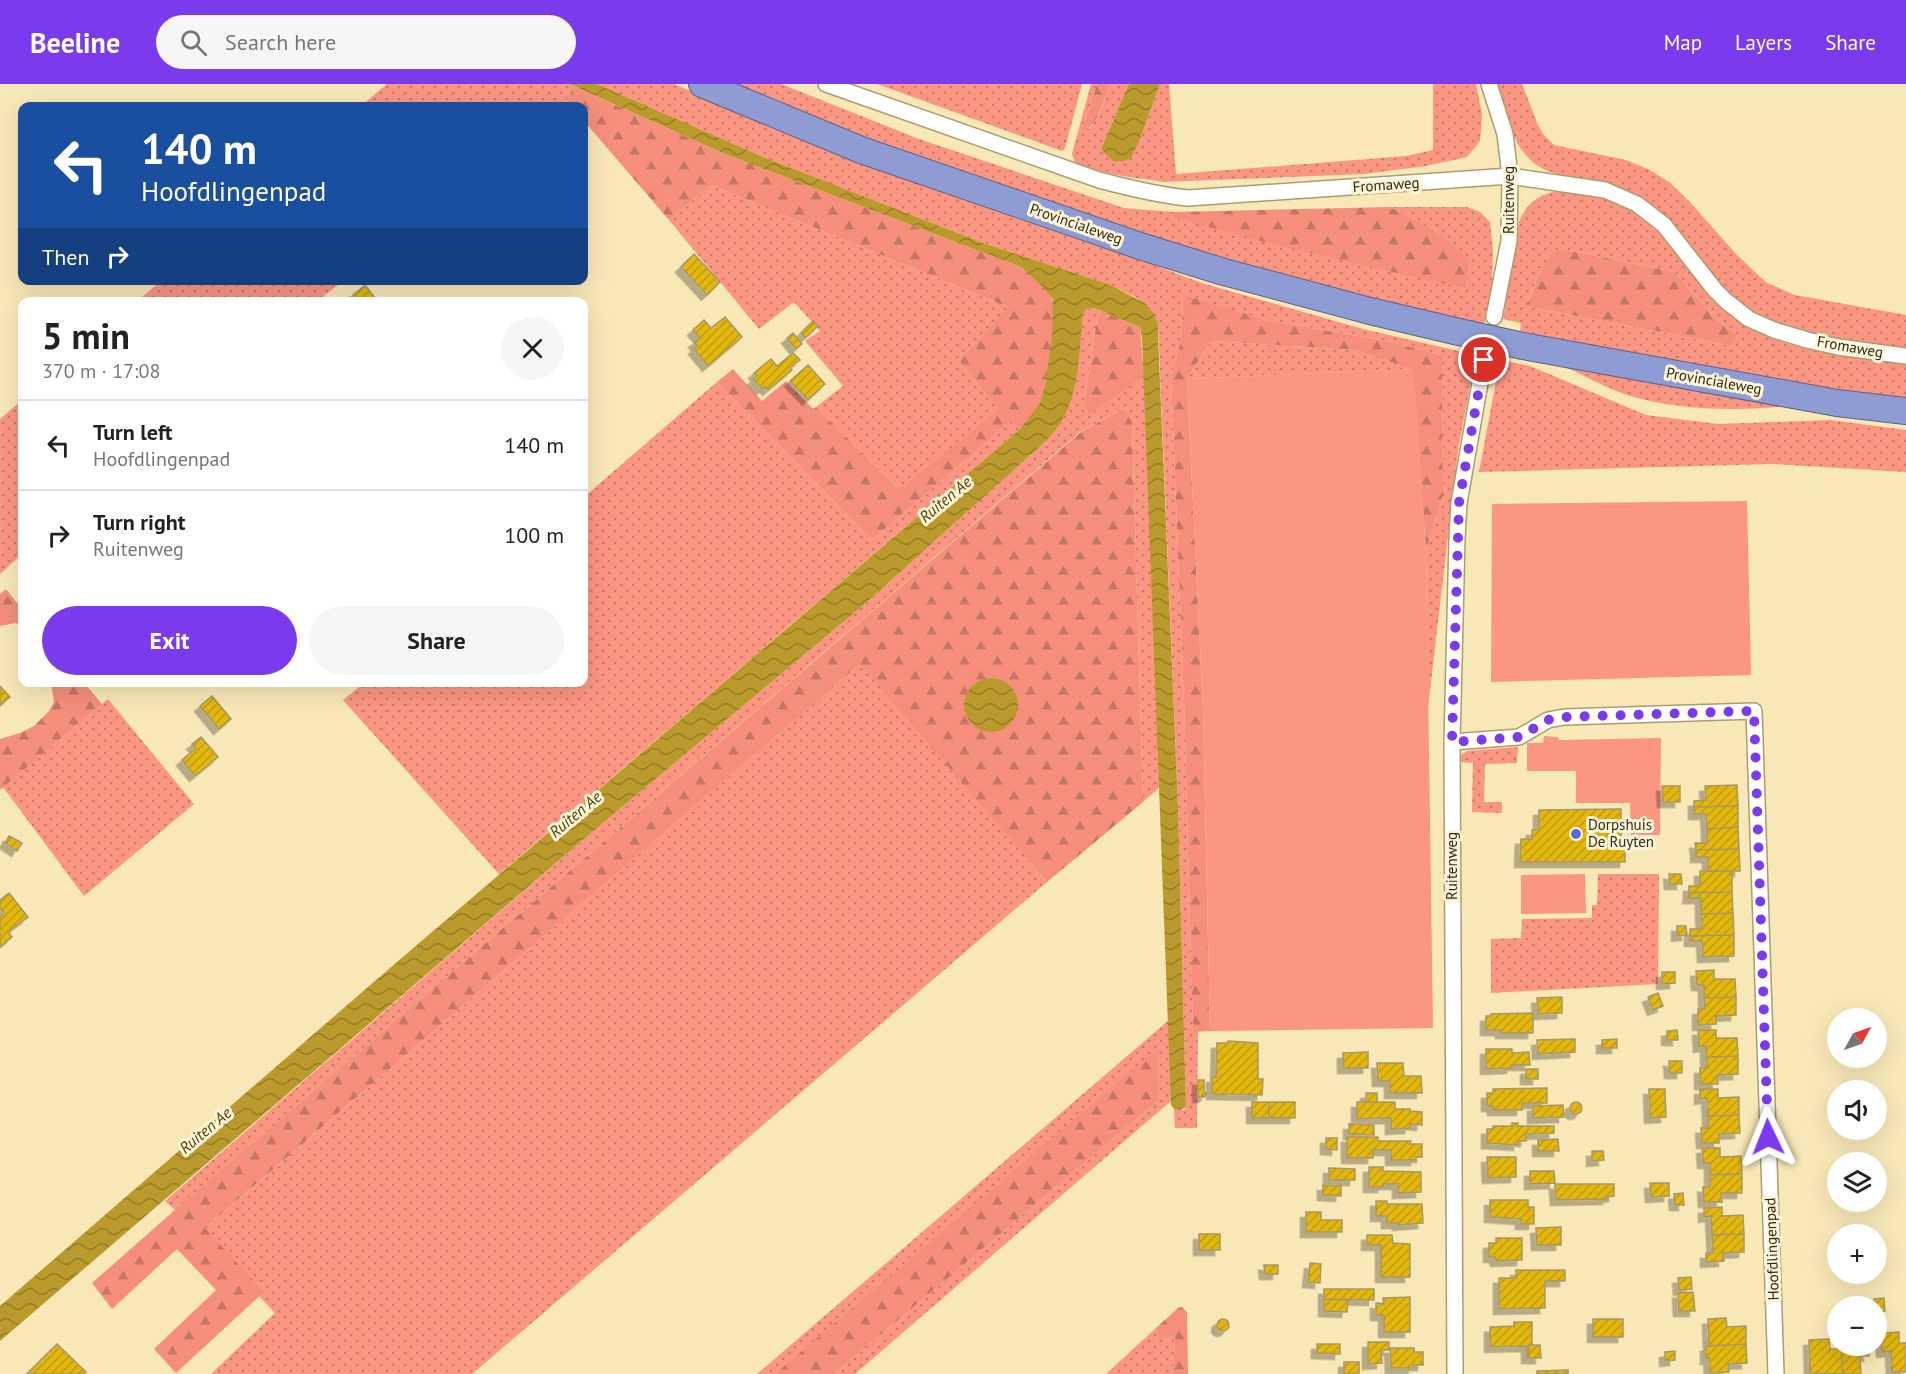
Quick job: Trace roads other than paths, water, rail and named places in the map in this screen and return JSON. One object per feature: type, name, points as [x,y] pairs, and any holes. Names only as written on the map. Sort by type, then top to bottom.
[{"type":"highway","name":"Provincialeweg","points":[[702,84],[861,150],[1143,247],[1224,272],[1370,311],[1523,346],[1837,403],[1906,411]]},
{"type":"street","name":"Fromaweg","points":[[826,84],[1099,180],[1166,196],[1188,198],[1510,176],[1605,190],[1637,204],[1651,214],[1674,235],[1726,302],[1761,326],[1838,347],[1906,356]]},
{"type":"street","name":"Ruitenweg","points":[[1490,84],[1505,134],[1510,176],[1509,241],[1494,317]]},
{"type":"street","name":"Ruitenweg","points":[[1455,1374],[1452,742],[1459,503],[1484,360]]},
{"type":"street","name":"Hoofdlingenpad","points":[[1452,742],[1519,737],[1548,720],[1564,717],[1754,711],[1776,1374]]},
{"type":"water","name":"Ruiten Ae","points":[[569,84],[597,84],[761,156],[986,244],[1111,285],[1146,304],[1153,313],[1158,324],[1178,807],[1186,1107],[1180,1110],[1174,1109],[1171,1105],[1142,338],[1140,327],[1094,308],[1086,309],[1083,314],[1078,370],[1072,397],[1059,425],[1046,441],[866,603],[591,833],[0,1341],[0,1306],[383,974],[1020,429],[1040,403],[1045,386],[1052,336],[1053,299],[1021,267],[725,154]]},
{"type":"water","points":[[1129,84],[1160,84],[1131,158],[1124,161],[1113,161],[1101,149]]},
{"type":"water","points":[[986,678],[996,678],[1006,682],[1014,690],[1018,705],[1014,720],[1006,728],[996,732],[986,732],[976,728],[968,720],[964,710],[964,700],[968,690],[976,682]]},
{"type":"place","name":"Dorpshuis De Ruyten","points":[[1576,834]]}]
